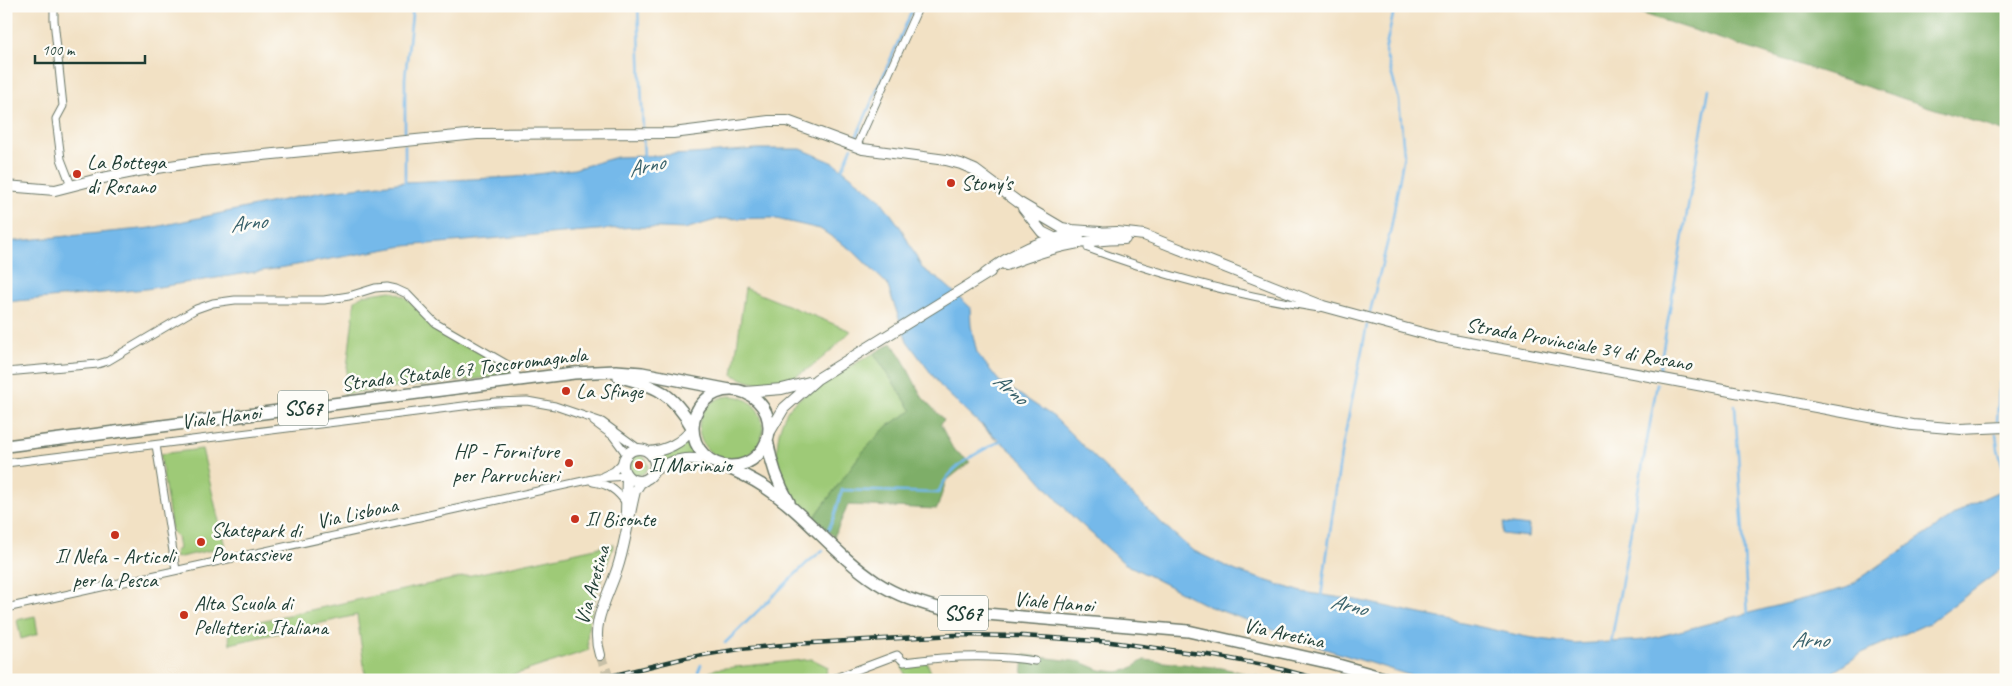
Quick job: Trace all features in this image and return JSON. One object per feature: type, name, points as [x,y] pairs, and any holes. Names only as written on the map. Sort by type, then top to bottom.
[{"type":"main road","points":[[6,186],[51,191],[138,171],[203,161],[477,134],[673,133],[768,121],[787,121],[856,147],[946,160],[960,164],[981,174],[1018,202],[1045,218],[1072,230],[1100,232]]},
{"type":"main road","points":[[1018,202],[1042,232],[1054,239],[1077,242]]},
{"type":"main road","points":[[1038,253],[1054,239],[1054,228],[1045,218]]},
{"type":"main road","points":[[1011,256],[1027,246],[1036,236],[1036,225]]},
{"type":"main road","name":"Strada Provinciale 34 di Rosano","points":[[768,437],[784,408],[817,379],[874,346],[1011,256],[1054,239],[1100,232],[1144,235],[1323,306],[1437,337],[1905,423],[1962,429],[2006,427]]},
{"type":"main road","name":"Strada Provinciale 34 di Rosano","points":[[984,274],[1038,253],[1077,242],[1122,239],[1159,242]]},
{"type":"main road","name":"Strada Statale 67 Toscoromagnola","points":[[6,446],[574,373],[616,371],[642,373],[730,390]]},
{"type":"main road","name":"Strada Statale 67 Toscoromagnola","points":[[600,372],[655,388],[668,396],[683,411],[692,428]]},
{"type":"main road","name":"Strada Provinciale 34 di Rosano","points":[[745,392],[782,389],[817,379]]},
{"type":"main road","points":[[625,458],[630,452],[656,452],[672,446],[687,436],[692,428],[694,415],[708,397],[730,390],[745,392]]},
{"type":"main road","name":"Viale Hanoi","points":[[745,392],[754,397],[764,410],[769,424],[768,437],[771,465],[776,479],[792,508]]},
{"type":"main road","name":"Viale Hanoi","points":[[692,428],[698,448],[717,463],[746,476],[766,488],[792,508],[850,563],[876,582],[901,596],[928,606],[951,611],[1167,629]]},
{"type":"main road","name":"Viale Hanoi","points":[[644,480],[654,471],[680,458],[697,458],[732,466],[744,464],[762,450],[768,437]]},
{"type":"main road","points":[[644,451],[654,460],[654,471]]},
{"type":"main road","name":"Viale Hanoi","points":[[625,458],[624,472],[627,476]]},
{"type":"main road","points":[[627,476],[636,481],[644,480]]},
{"type":"main road","name":"Via Aretina","points":[[627,476],[627,525]]},
{"type":"main road","name":"Via Aretina","points":[[600,656],[597,644],[598,621],[601,608],[618,564],[635,491],[644,480]]},
{"type":"main road","name":"Via Aretina","points":[[1167,629],[1188,631],[1331,663],[1391,680]]},
{"type":"street","points":[[54,6],[63,106],[56,119],[61,159],[71,185]]},
{"type":"street","points":[[856,147],[919,6]]},
{"type":"street","points":[[1088,248],[1132,265],[1210,287],[1270,300],[1342,311]]},
{"type":"street","points":[[6,372],[98,364],[108,361],[196,309],[213,303],[235,300],[324,300],[387,287],[407,294],[435,323],[513,368],[518,380]]},
{"type":"street","name":"Viale Hanoi","points":[[6,463],[503,402],[527,401],[555,406],[610,427],[644,451]]},
{"type":"street","name":"Viale Hanoi","points":[[588,418],[612,436],[625,458]]},
{"type":"street","points":[[156,444],[176,570]]},
{"type":"street","name":"Via Lisbona","points":[[6,608],[588,481],[614,471],[625,458]]},
{"type":"street","name":"Via Lisbona","points":[[597,478],[627,476]]},
{"type":"street","points":[[588,481],[605,484],[616,491],[626,504]]},
{"type":"street","points":[[830,680],[898,654],[904,662],[966,656],[1005,656],[1035,661]]},
{"type":"green space","points":[[1619,6],[2006,6],[2006,132]]},
{"type":"green space","points":[[745,288],[851,331],[819,361],[793,377],[780,382],[766,384],[744,380],[733,375]]},
{"type":"green space","points":[[391,291],[405,297],[435,327],[510,369],[512,375],[344,394],[355,300],[363,295]]},
{"type":"green space","points":[[892,343],[922,397],[944,420],[940,424],[953,449],[970,462],[946,481],[937,509],[848,505],[834,537],[814,518],[860,455],[887,426],[912,411],[874,353]]},
{"type":"green space","points":[[874,353],[912,411],[887,426],[860,455],[814,518],[792,496],[781,479],[778,468],[777,445],[782,421],[793,404],[802,396]]},
{"type":"green space","points":[[731,396],[749,402],[757,410],[763,428],[757,446],[749,454],[731,460],[713,454],[705,446],[699,428],[705,410],[713,402]]},
{"type":"green space","points":[[686,440],[694,455],[659,464],[657,455]]},
{"type":"green space","points":[[202,449],[225,547],[176,558],[175,551],[179,549],[177,536],[172,532],[160,454]]},
{"type":"green space","points":[[638,455],[645,458],[648,465],[645,472],[638,475],[631,472],[628,465],[631,458]]},
{"type":"green space","points":[[614,544],[591,612],[587,639],[589,650],[498,680],[366,680],[357,615],[230,644],[228,628]]},
{"type":"green space","points":[[35,616],[38,634],[21,639],[17,620]]},
{"type":"green space","points":[[1024,655],[1081,662],[1100,670],[1117,672],[1128,670],[1144,660],[1222,668],[1274,680],[1022,680]]},
{"type":"green space","points":[[812,659],[828,667],[825,678],[820,680],[708,680],[706,674],[716,669]]},
{"type":"green space","points":[[926,660],[934,680],[907,680],[901,663]]},
{"type":"water","name":"Arno","points":[[757,149],[801,149],[834,163],[879,198],[901,228],[922,268],[945,284],[970,307],[971,326],[977,353],[999,381],[1054,417],[1156,518],[1192,550],[1236,571],[1302,592],[1356,600],[1527,637],[1575,644],[1645,640],[1846,588],[1969,505],[2006,488],[2006,566],[1929,623],[1862,653],[1821,680],[1425,680],[1325,649],[1208,606],[1124,563],[1072,516],[1023,461],[981,424],[999,442],[942,388],[907,341],[887,284],[853,251],[820,229],[772,218],[719,219],[685,229],[634,227],[404,246],[146,289],[6,302],[6,242],[151,228],[321,192],[405,182],[515,177],[574,169],[617,157]]},
{"type":"water","points":[[1504,523],[1529,526],[1528,537],[1502,534]]},
{"type":"waterway","points":[[405,139],[405,78],[413,6]]},
{"type":"waterway","points":[[638,6],[643,130]]},
{"type":"waterway","points":[[854,142],[914,6]]},
{"type":"waterway","points":[[1370,312],[1391,228],[1404,154],[1399,100],[1385,51],[1395,6]]},
{"type":"waterway","points":[[1659,371],[1709,89]]},
{"type":"waterway","points":[[643,135],[644,157]]},
{"type":"waterway","points":[[405,145],[405,184]]},
{"type":"waterway","points":[[841,172],[852,147]]},
{"type":"waterway","points":[[1321,597],[1341,454],[1367,325]]},
{"type":"waterway","points":[[1997,421],[1999,391],[2006,362]]},
{"type":"waterway","points":[[1611,643],[1657,384]]},
{"type":"waterway","points":[[1735,405],[1748,616]]},
{"type":"waterway","points":[[1996,434],[2006,478]]},
{"type":"waterway","points":[[826,535],[834,517],[842,490],[938,493],[943,483],[957,467],[1004,439]]},
{"type":"waterway","points":[[725,643],[808,562],[823,550]]},
{"type":"waterway","points":[[701,665],[698,672],[701,680]]},
{"type":"tunnel","points":[[600,655],[610,680]]},
{"type":"railway","points":[[594,680],[685,658],[740,649],[955,635],[1023,636],[1111,642],[1215,656],[1269,666],[1322,680]]},
{"type":"place","name":"La Bottega di Rosano","points":[[77,174]]},
{"type":"place","name":"Stony's","points":[[951,183]]},
{"type":"place","name":"La Sfinge","points":[[566,391]]},
{"type":"place","name":"HP - Forniture per Parruchieri","points":[[569,463]]},
{"type":"place","name":"Il Marinaio","points":[[639,465]]},
{"type":"place","name":"Il Bisonte","points":[[575,519]]},
{"type":"place","name":"Il Nefa - Articoli per la Pesca","points":[[115,535]]},
{"type":"place","name":"Skatepark di Pontassieve","points":[[201,542]]},
{"type":"place","name":"Alta Scuola di Pelletteria Italiana","points":[[184,615]]}]
